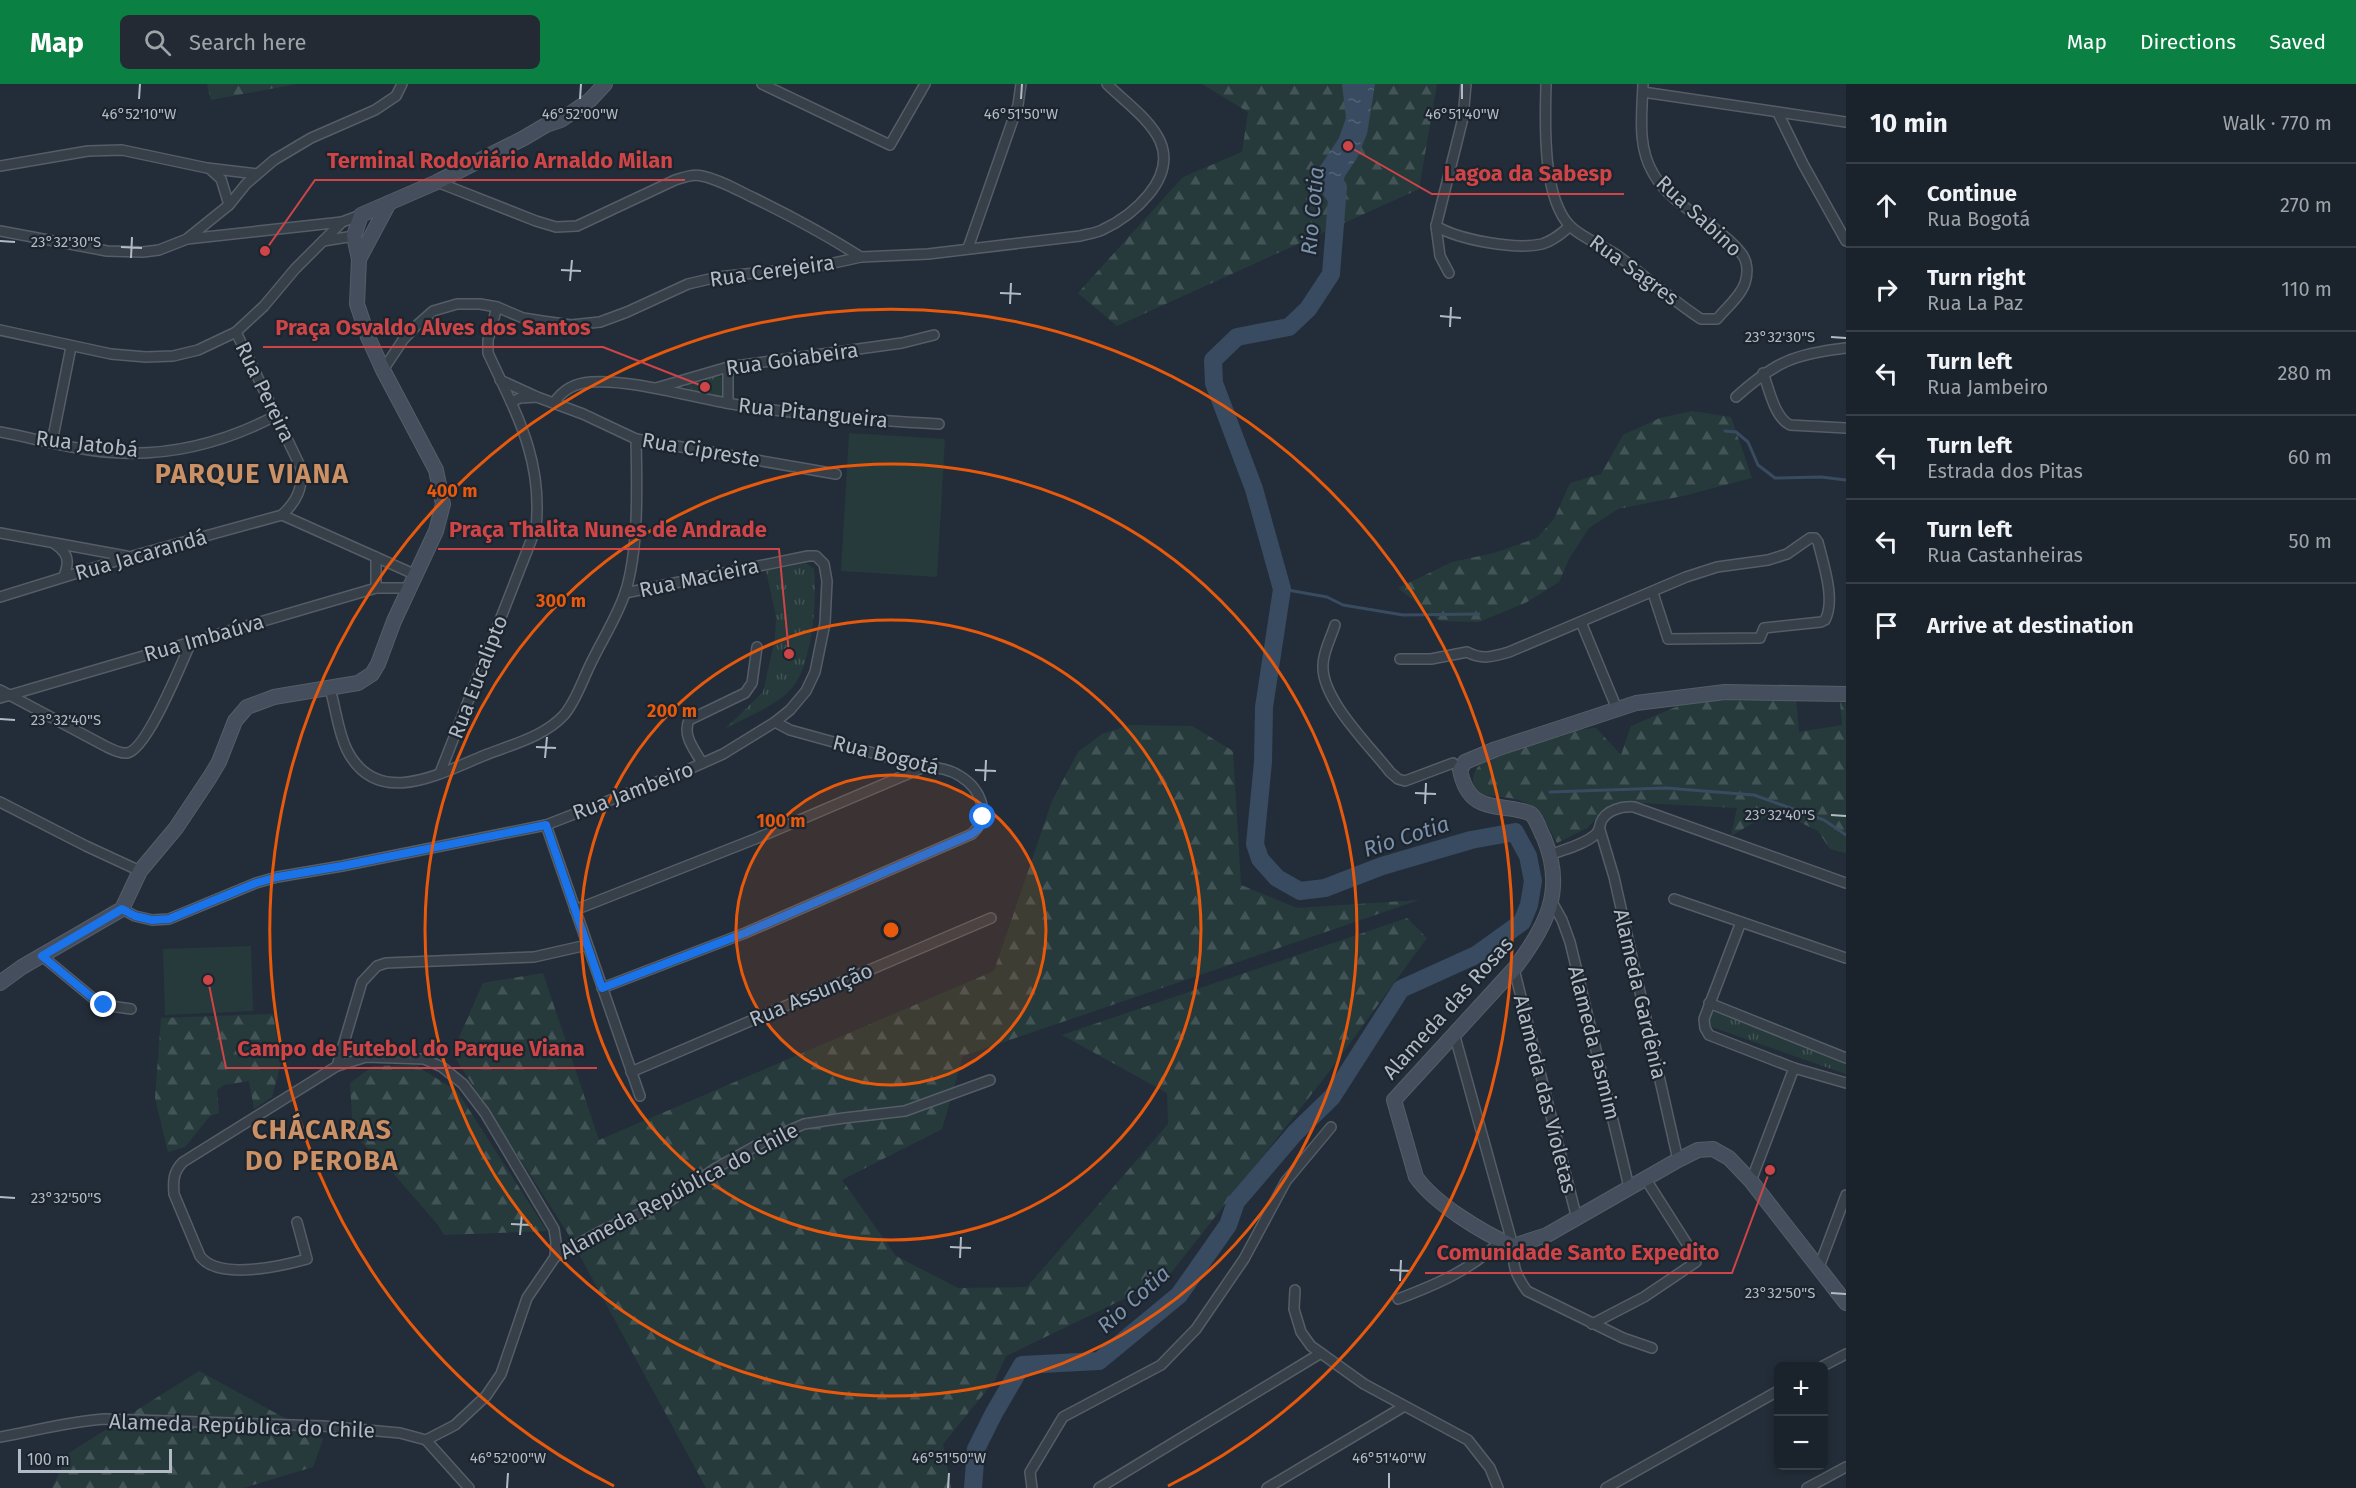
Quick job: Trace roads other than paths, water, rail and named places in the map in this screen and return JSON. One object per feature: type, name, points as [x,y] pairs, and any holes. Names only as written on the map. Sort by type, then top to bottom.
[{"type":"street","points":[[187,239],[229,204],[257,174],[292,148],[375,110],[396,96],[402,84]]},
{"type":"street","points":[[0,231],[107,251],[159,250],[187,239],[342,222],[437,182],[546,125],[561,120],[590,100],[605,84]]},
{"type":"street","points":[[762,84],[890,145],[925,84]]},
{"type":"street","points":[[968,248],[1018,105],[1021,84]]},
{"type":"street","name":"Rua Cerejeira","points":[[383,370],[403,340],[416,326],[434,311],[457,304],[497,307],[523,318],[570,325],[600,321],[627,312],[688,285],[718,277],[820,266],[861,257],[928,254],[1080,236],[1100,231],[1140,204],[1152,190],[1164,161],[1161,142],[1150,126],[1107,84]]},
{"type":"street","points":[[1449,273],[1440,256],[1436,226],[1463,118],[1466,84]]},
{"type":"street","points":[[1436,226],[1450,234],[1466,238],[1527,245],[1542,244],[1570,226],[1560,211],[1551,189],[1547,160],[1546,84]]},
{"type":"street","points":[[1643,88],[1778,113],[1846,122]]},
{"type":"street","name":"Rua Sabino","points":[[1643,88],[1641,134],[1645,158],[1654,176],[1681,204],[1733,244],[1745,259],[1747,270],[1744,285],[1736,298],[1717,319],[1708,320],[1697,316]]},
{"type":"street","points":[[1778,113],[1803,164],[1843,225],[1846,241]]},
{"type":"street","points":[[0,166],[88,151],[122,150],[207,168],[257,174]]},
{"type":"street","points":[[207,168],[221,179],[229,204]]},
{"type":"street","points":[[437,182],[556,227],[578,226],[675,180],[691,175],[701,176],[716,180],[776,209],[824,234],[861,257]]},
{"type":"street","points":[[359,259],[390,203]]},
{"type":"street","points":[[367,213],[376,221],[375,228]]},
{"type":"street","points":[[0,983],[122,909],[140,871],[176,828],[210,777],[240,713],[247,707],[274,697],[357,683],[372,674],[378,664],[441,516],[443,504],[436,470],[383,370],[368,337],[357,304],[359,259],[354,236],[367,213]]},
{"type":"street","points":[[0,330],[111,354],[146,357],[174,356],[198,350],[236,332],[264,306],[295,269],[342,222]]},
{"type":"street","name":"Rua Sagres","points":[[1570,226],[1615,254],[1697,316]]},
{"type":"street","points":[[323,241],[354,236],[375,228]]},
{"type":"street","name":"Rua Eucalipto","points":[[440,773],[536,528],[539,502],[532,456],[511,402],[488,353],[488,340],[497,307]]},
{"type":"street","name":"Rua Pereira","points":[[236,332],[301,468],[303,480],[297,499],[282,515]]},
{"type":"street","name":"Rua Goiabeira","points":[[650,389],[728,367],[902,343],[934,334]]},
{"type":"street","points":[[52,442],[71,347]]},
{"type":"street","points":[[1736,397],[1763,373],[1802,355],[1846,348]]},
{"type":"street","points":[[728,367],[728,403]]},
{"type":"street","points":[[1763,373],[1776,408],[1785,422],[1790,425],[1846,428]]},
{"type":"street","name":"Rua Cipreste","points":[[500,380],[583,414],[636,439],[836,474]]},
{"type":"street","name":"Rua Pitangueira","points":[[554,403],[561,392],[573,386],[604,381],[819,416],[939,424]]},
{"type":"street","points":[[511,402],[520,398],[537,397]]},
{"type":"street","name":"Rua Jatobá","points":[[0,432],[120,453],[177,450],[213,442],[250,429],[275,416]]},
{"type":"street","points":[[330,689],[347,750],[363,771],[378,780],[394,784],[416,782],[535,735],[552,725],[565,714],[625,593],[632,561],[637,496],[636,439]]},
{"type":"street","points":[[282,515],[416,575]]},
{"type":"street","name":"Rua Jacarandá","points":[[0,597],[129,557],[282,515]]},
{"type":"street","points":[[0,533],[129,557]]},
{"type":"street","points":[[1400,659],[1431,659],[1467,652],[1478,658],[1491,658],[1686,577],[1717,567],[1768,560],[1787,554],[1807,538],[1813,538],[1818,542],[1828,583],[1828,614],[1821,622],[1764,628],[1760,638],[1668,639],[1653,592]]},
{"type":"street","points":[[53,543],[64,550],[68,560],[64,576]]},
{"type":"street","name":"Rua Macieira","points":[[625,593],[808,556]]},
{"type":"street","name":"Rua Jambeiro","points":[[122,909],[135,916],[152,920],[169,919],[256,883],[277,877],[546,825],[702,763],[775,722],[790,710],[806,691],[815,672],[821,648],[827,604],[826,570],[821,559],[808,556]]},
{"type":"street","points":[[376,557],[376,588]]},
{"type":"street","name":"Rua Imbaúva","points":[[3,694],[376,588],[409,588]]},
{"type":"street","points":[[1581,622],[1617,709],[1636,702],[1725,692],[1846,694]]},
{"type":"street","points":[[1335,625],[1324,657],[1325,681],[1337,705],[1390,772],[1398,779],[1405,781],[1453,764]]},
{"type":"street","points":[[3,694],[105,746],[121,753],[129,753],[139,746],[147,735],[176,677],[190,642]]},
{"type":"street","points":[[702,763],[688,738],[686,728],[689,720],[736,700],[745,693],[752,683],[757,647]]},
{"type":"street","name":"Alameda das Rosas","points":[[1507,1243],[1434,1198],[1423,1187],[1416,1177],[1394,1100],[1514,969],[1531,947],[1552,902],[1554,877],[1550,855],[1537,822],[1531,814],[1485,805],[1476,801],[1466,792],[1460,770],[1465,762],[1496,749],[1617,709]]},
{"type":"street","name":"Rua Bogotá","points":[[602,988],[745,933],[972,834],[980,827],[983,817],[982,804],[976,791],[959,775],[940,768],[924,767],[790,730],[775,722]]},
{"type":"street","points":[[575,910],[755,839],[924,767]]},
{"type":"street","points":[[0,802],[140,871]]},
{"type":"street","points":[[1550,855],[1594,836],[1600,830],[1601,822],[1607,814],[1616,809],[1634,807],[1846,883]]},
{"type":"street","points":[[546,825],[640,1096]]},
{"type":"street","name":"Alameda Gardênia","points":[[1600,830],[1614,876],[1678,1160]]},
{"type":"street","points":[[1674,899],[1846,958]]},
{"type":"street","name":"Alameda Jasmim","points":[[1552,902],[1570,942],[1629,1187]]},
{"type":"street","name":"Rua Assunção","points":[[631,1072],[991,918]]},
{"type":"street","points":[[1741,922],[1709,1003],[1704,1023],[1709,1035],[1794,1068],[1846,1083]]},
{"type":"street","points":[[337,1066],[362,982],[377,966],[386,963],[534,957],[587,945]]},
{"type":"street","points":[[42,956],[104,1005],[131,1009]]},
{"type":"street","name":"Alameda das Violetas","points":[[1514,969],[1577,1219]]},
{"type":"street","points":[[1709,1003],[1846,1058]]},
{"type":"street","points":[[1454,1033],[1513,1267],[1527,1291],[1640,1346],[1653,1348]]},
{"type":"street","points":[[297,1222],[307,1259],[268,1268],[247,1269],[213,1266],[206,1263],[200,1256],[174,1194],[176,1169],[183,1162],[337,1066],[366,1057],[424,1059],[442,1067],[463,1084],[485,1113],[554,1229],[555,1257]]},
{"type":"street","points":[[1751,1181],[1794,1068]]},
{"type":"street","name":"Alameda República do Chile","points":[[0,1437],[82,1420],[105,1419],[344,1427],[400,1433],[426,1440],[455,1425],[486,1396],[501,1374],[527,1298],[555,1257],[603,1230],[671,1200],[725,1163],[760,1143],[804,1124],[905,1112],[990,1080]]},
{"type":"street","points":[[1032,1488],[1030,1472],[1063,1417],[1161,1365],[1196,1329],[1244,1259],[1286,1181],[1331,1127]]},
{"type":"street","points":[[1398,1299],[1438,1284],[1507,1243],[1547,1235],[1678,1160],[1698,1150],[1713,1149],[1729,1158],[1751,1181],[1846,1303]]},
{"type":"street","points":[[1592,1324],[1644,1297],[1696,1262],[1694,1255],[1645,1178]]},
{"type":"street","points":[[1819,1267],[1846,1195]]},
{"type":"street","points":[[1295,1290],[1294,1309],[1301,1332],[1311,1346],[1364,1384],[1468,1440],[1490,1468],[1498,1488]]},
{"type":"street","points":[[1099,1488],[1321,1353]]},
{"type":"street","points":[[1828,1363],[1846,1354]]},
{"type":"street","points":[[1606,1488],[1774,1394]]},
{"type":"street","points":[[1267,1488],[1403,1407]]},
{"type":"street","points":[[426,1440],[469,1488]]},
{"type":"street","points":[[1807,1488],[1846,1467]]},
{"type":"water","points":[[1342,84],[1375,84],[1367,134],[1357,158],[1345,176],[1335,212],[1318,187],[1319,168],[1339,138],[1346,118]]},
{"type":"waterway","name":"Rio Cotia","points":[[973,1488],[976,1449],[1022,1365],[1099,1361],[1179,1295],[1228,1225],[1236,1202],[1295,1133],[1332,1097],[1401,989],[1476,955],[1522,922],[1529,905],[1533,881],[1528,856],[1515,832],[1471,840],[1382,866],[1325,888],[1300,891],[1277,878],[1260,859],[1255,844],[1263,762],[1264,707],[1282,589],[1254,489],[1214,383],[1213,360],[1237,337],[1289,327],[1308,309],[1331,274],[1338,187]]},
{"type":"waterway","points":[[1725,431],[1736,432],[1748,442],[1758,465],[1775,478],[1821,477],[1846,480]]},
{"type":"waterway","points":[[1282,589],[1327,597],[1343,605],[1403,615],[1479,614]]},
{"type":"waterway","points":[[1550,792],[1666,788],[1754,795],[1824,820],[1846,835]]},
{"type":"place","name":"Lagoa da Sabesp","points":[[1348,146]]},
{"type":"place","name":"Terminal Rodoviário Arnaldo Milan","points":[[265,251]]},
{"type":"place","name":"Praça Osvaldo Alves dos Santos","points":[[705,387]]},
{"type":"place","name":"Praça Thalita Nunes de Andrade","points":[[789,654]]},
{"type":"place","name":"Campo de Futebol do Parque Viana","points":[[208,980]]},
{"type":"place","name":"Comunidade Santo Expedito","points":[[1770,1170]]},
{"type":"district","name":"PARQUE VIANA","points":[[252,474]]},
{"type":"district","name":"CHÁCARAS DO PEROBA","points":[[322,1146]]}]
